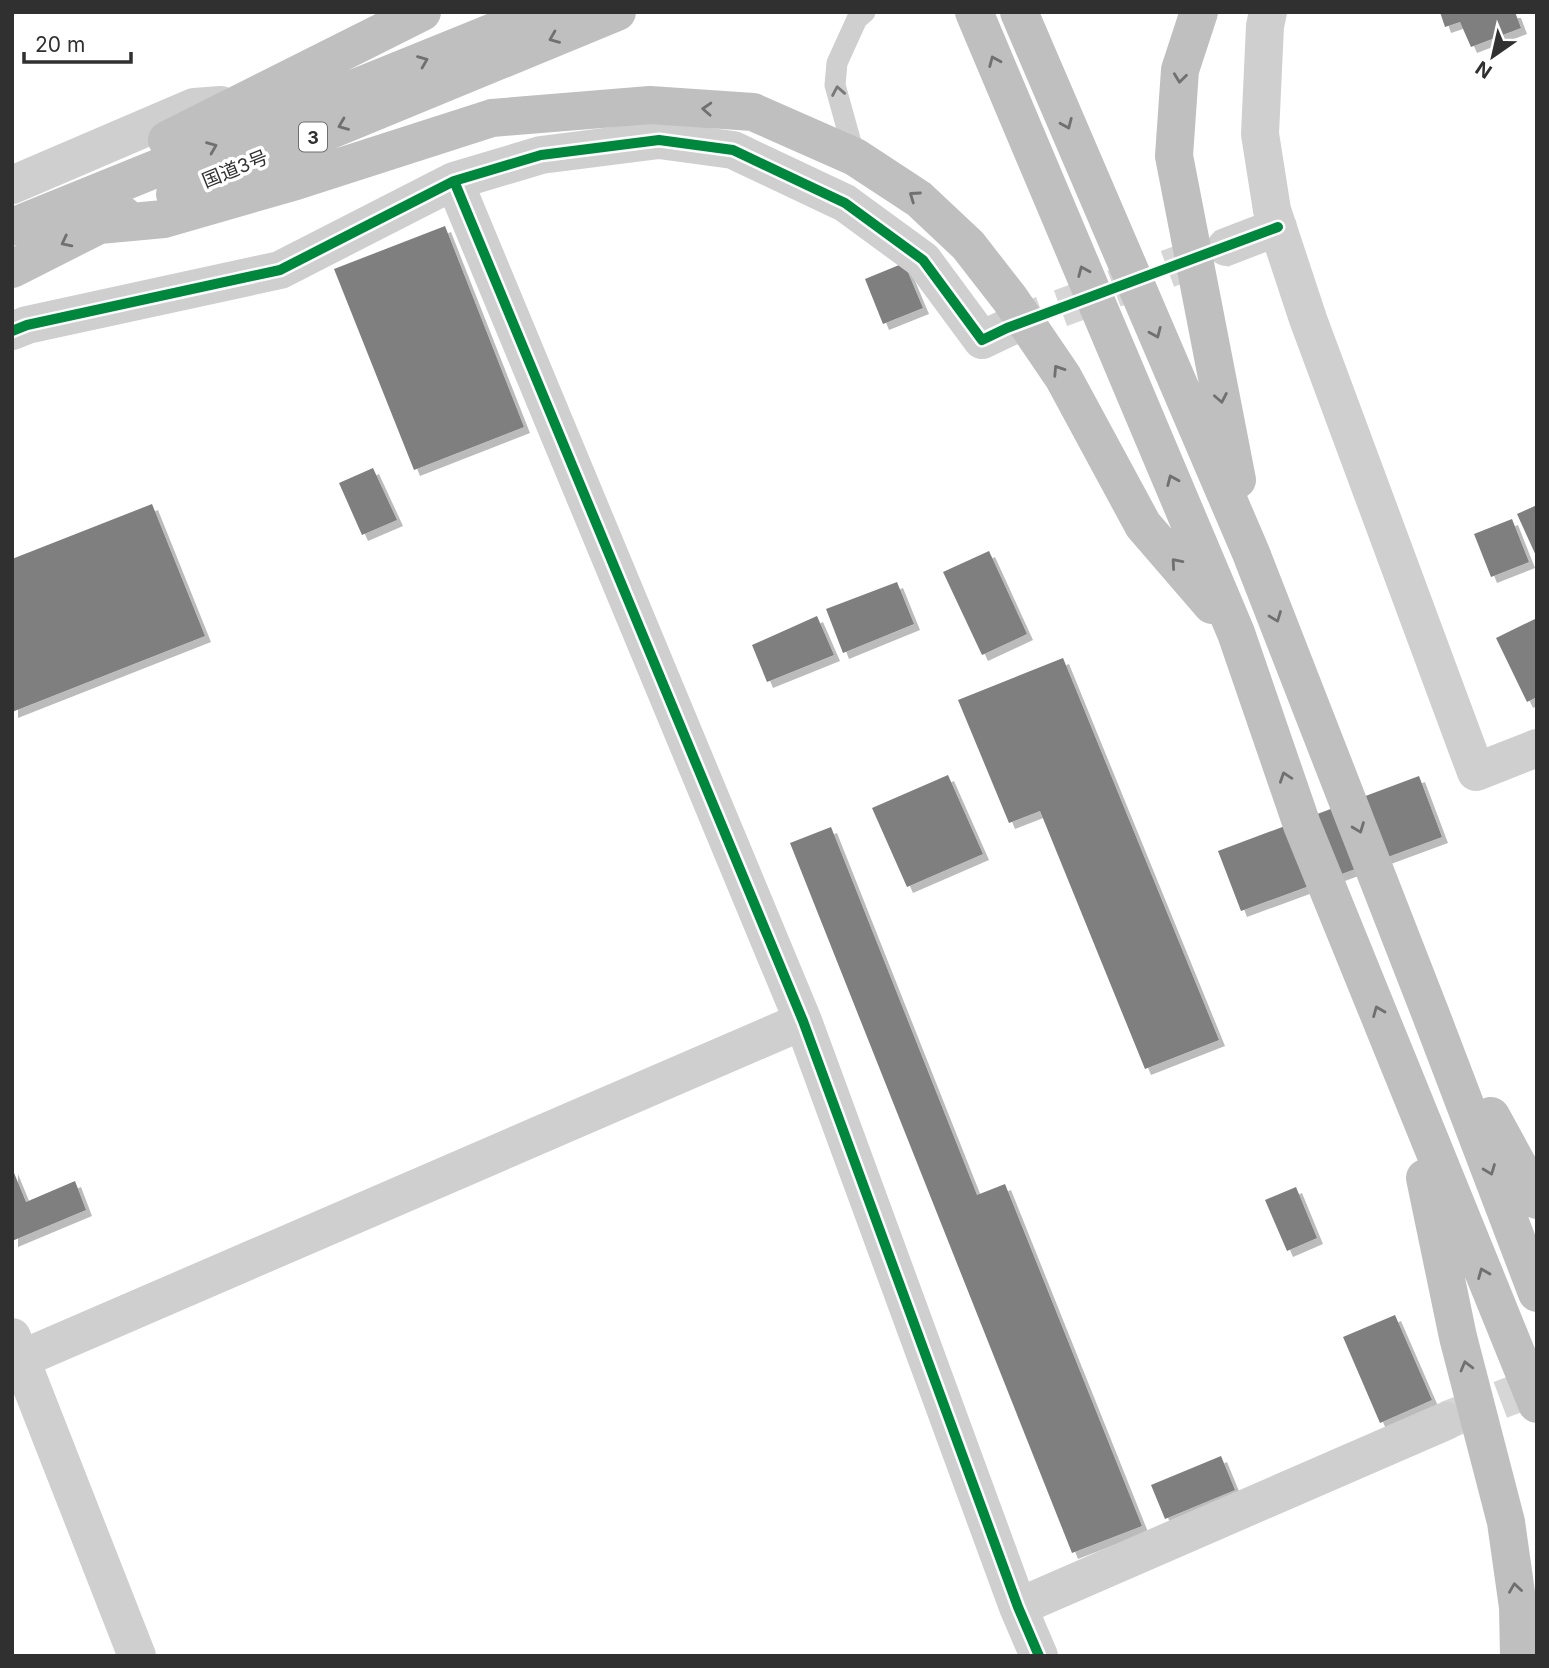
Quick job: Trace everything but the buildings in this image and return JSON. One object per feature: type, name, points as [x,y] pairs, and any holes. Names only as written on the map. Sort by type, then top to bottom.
[{"type":"highway","points":[[12,218],[422,12]]},
{"type":"highway","name":"国道3号","points":[[12,227],[543,12]]},
{"type":"highway","name":"国道3号","points":[[12,269],[99,225],[617,12]]},
{"type":"highway","points":[[1199,12],[1180,70],[1174,156],[1251,553]]},
{"type":"highway","points":[[1019,14],[1251,553],[1432,1015],[1537,1293]]},
{"type":"highway","points":[[975,17],[1236,634],[1301,825],[1537,1404]]},
{"type":"highway","points":[[99,225],[164,219],[296,181],[492,118],[650,105],[753,111],[855,157],[919,199],[968,245],[1010,299],[1063,377],[1143,526],[1236,634]]},
{"type":"highway","points":[[1432,1015],[1537,1200]]},
{"type":"highway","points":[[1404,1074],[1458,1337],[1506,1522],[1518,1607],[1518,1656]]},
{"type":"street","points":[[1269,12],[1265,26],[1260,134],[1272,210],[1308,318],[1476,772],[1537,748]]},
{"type":"street","points":[[12,185],[194,107],[239,104]]},
{"type":"street","points":[[12,331],[27,325],[280,270],[454,181],[541,155],[659,140],[733,150],[845,203],[923,260],[982,340],[1007,328]]},
{"type":"street","points":[[454,181],[803,1021],[1018,1607],[1039,1656]]},
{"type":"street","points":[[1226,247],[1278,227]]},
{"type":"street","points":[[137,1656],[15,1353],[803,1021]]},
{"type":"street","points":[[1018,1607],[1446,1421]]},
{"type":"lane","points":[[855,157],[835,85],[837,63],[857,19],[865,12]]},
{"type":"tunnel","points":[[1007,328],[1224,248]]},
{"type":"tunnel","points":[[1447,1420],[1537,1386]]},
{"type":"cycle path","points":[[454,181],[541,155],[659,140],[733,150],[845,203],[923,260],[982,340],[1007,328],[1278,227]]},
{"type":"cycle path","points":[[12,331],[27,325],[280,270],[454,181],[803,1021],[1018,1607],[1039,1656]]}]
